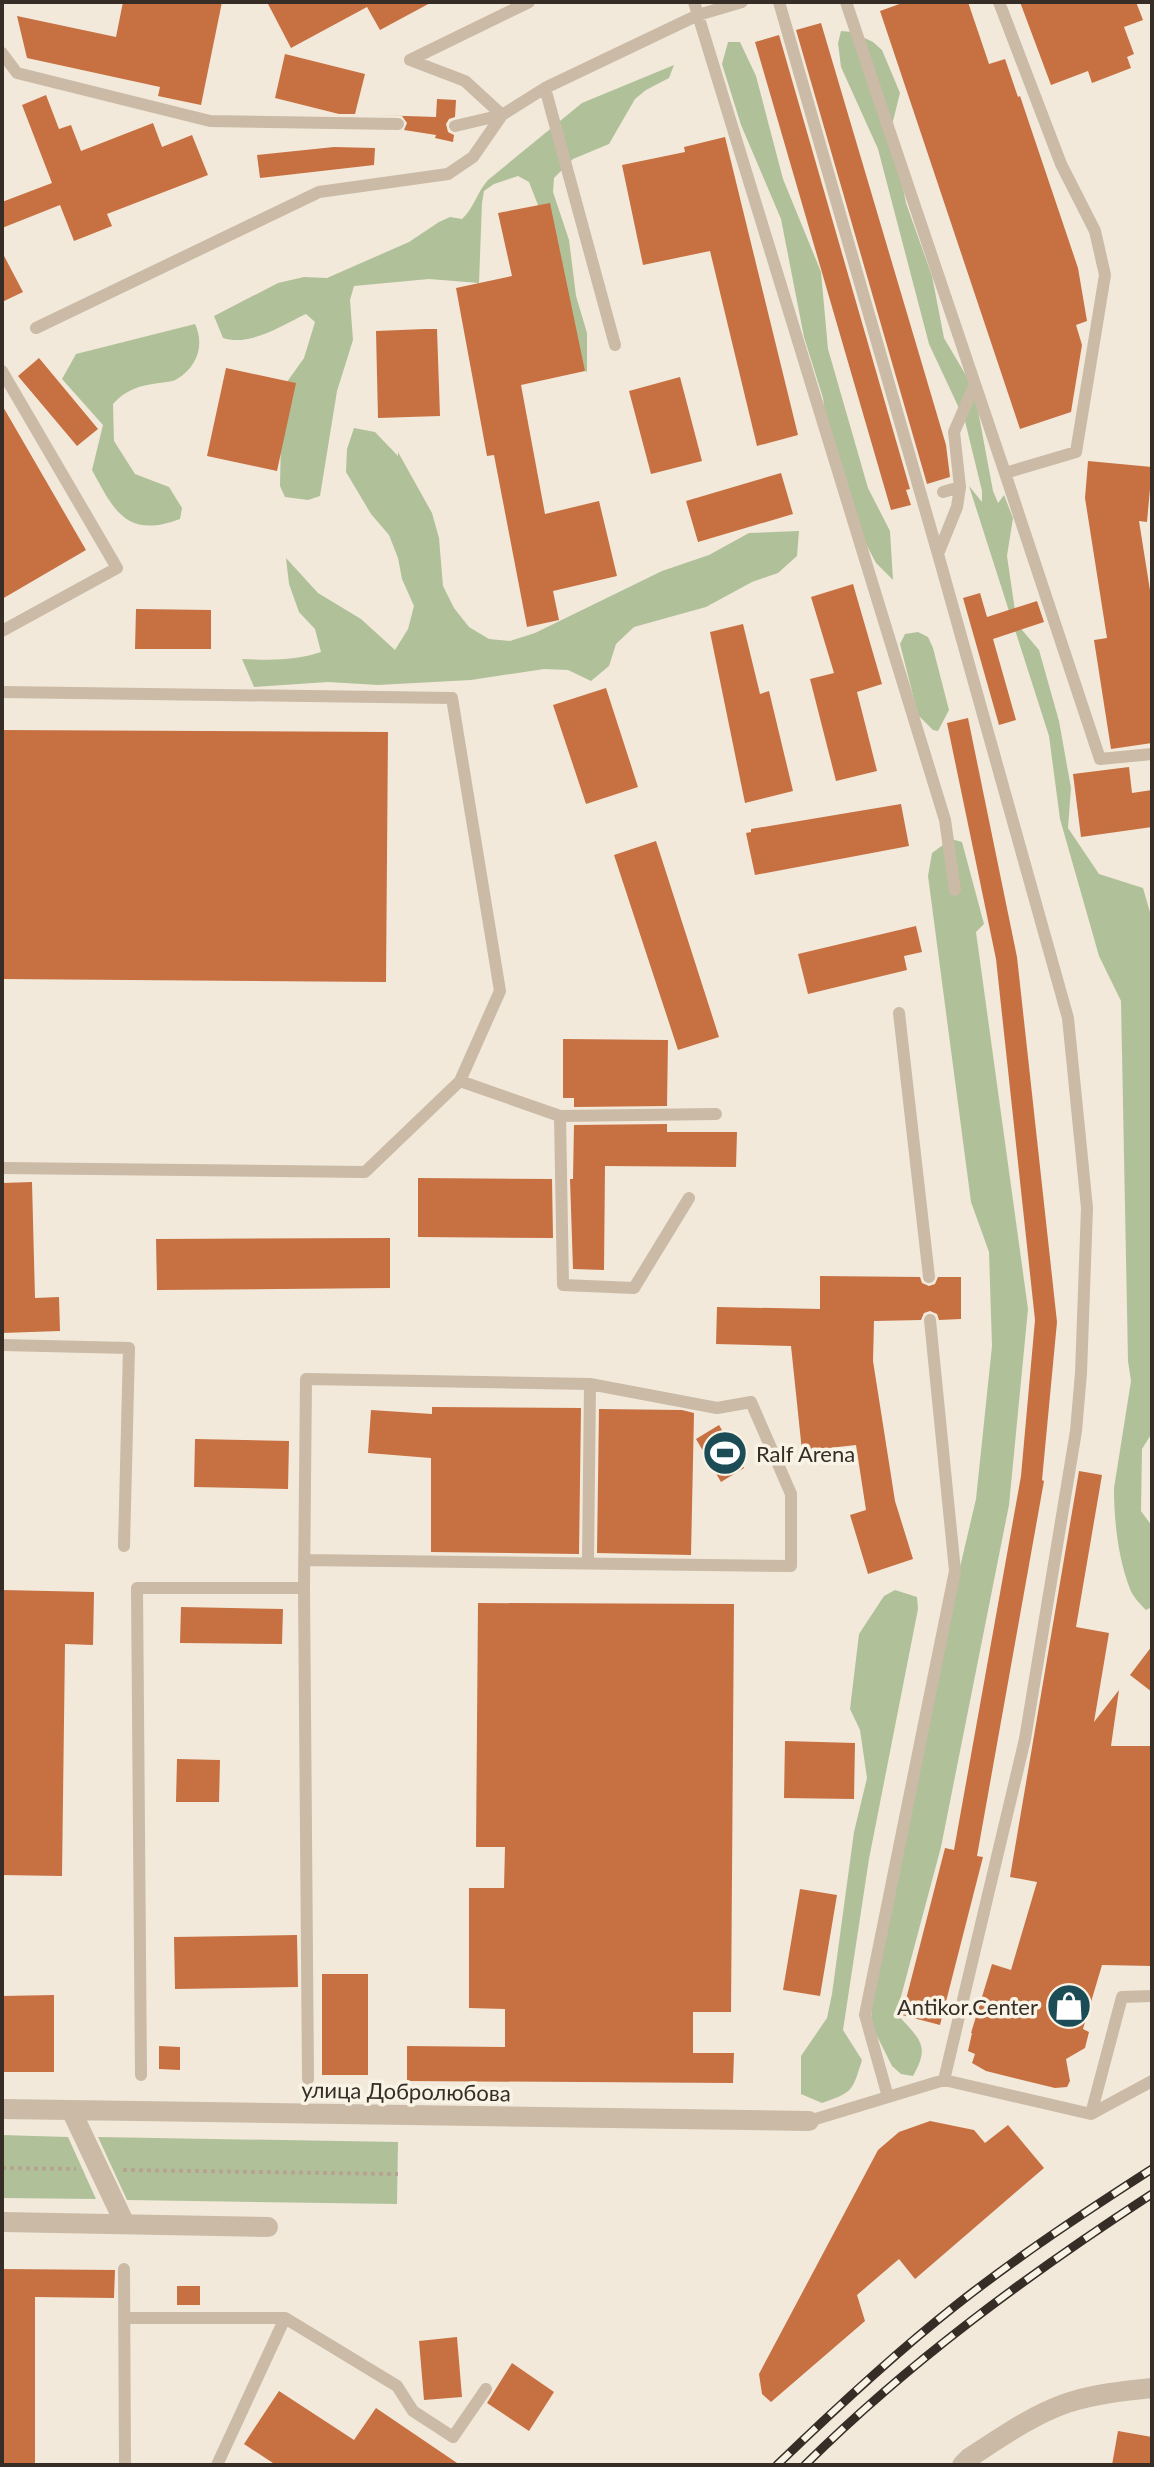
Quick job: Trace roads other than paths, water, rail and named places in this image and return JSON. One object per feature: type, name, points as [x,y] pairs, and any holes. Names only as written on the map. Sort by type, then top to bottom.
[{"type":"street","name":"улица Добролюбова","points":[[2,2109],[809,2121]]},
{"type":"street","points":[[71,2110],[125,2224]]},
{"type":"street","points":[[2,2222],[268,2227]]},
{"type":"street","points":[[962,2465],[1022,2424],[1065,2403],[1103,2393],[1152,2388]]},
{"type":"lane","points":[[502,115],[465,81],[410,60],[529,2]]},
{"type":"lane","points":[[455,126],[502,115],[545,88],[696,8],[742,2]]},
{"type":"lane","points":[[779,2],[1068,1018],[1087,1208],[1076,1431],[1025,1739],[944,2080]]},
{"type":"lane","points":[[846,2],[1100,759],[1152,754]]},
{"type":"lane","points":[[999,2],[1061,164],[1095,231],[1105,275],[1076,452],[1005,473]]},
{"type":"lane","points":[[696,8],[945,820],[955,890]]},
{"type":"lane","points":[[2,53],[17,73],[210,121],[398,124]]},
{"type":"lane","points":[[545,88],[615,345]]},
{"type":"lane","points":[[36,328],[319,192],[448,174],[473,157],[502,115]]},
{"type":"lane","points":[[2,371],[117,568],[2,631]]},
{"type":"lane","points":[[938,554],[957,507],[960,487],[954,432],[974,386]]},
{"type":"lane","points":[[943,492],[960,487]]},
{"type":"lane","points":[[2,692],[452,698],[500,991],[460,1081],[365,1172],[2,1168]]},
{"type":"lane","points":[[899,1013],[929,1277]]},
{"type":"lane","points":[[460,1081],[560,1116],[716,1114]]},
{"type":"lane","points":[[560,1116],[563,1285],[634,1288],[689,1198]]},
{"type":"lane","points":[[888,2097],[865,2015],[955,1571],[930,1320]]},
{"type":"lane","points":[[2,1345],[129,1348],[124,1546]]},
{"type":"lane","points":[[304,1560],[791,1566],[791,1494],[751,1402],[717,1408],[590,1384],[306,1379],[304,1560],[304,1588],[308,2079]]},
{"type":"lane","points":[[588,1562],[590,1384]]},
{"type":"lane","points":[[141,2075],[137,1588],[304,1588]]},
{"type":"lane","points":[[1091,2114],[1122,1997],[1152,1996]]},
{"type":"lane","points":[[809,2121],[944,2080],[1091,2114],[1152,2081]]},
{"type":"lane","points":[[124,2269],[125,2465]]},
{"type":"lane","points":[[124,2318],[285,2318],[397,2386],[413,2411],[453,2437],[486,2389]]},
{"type":"lane","points":[[217,2465],[285,2318]]},
{"type":"railway","points":[[777,2465],[864,2383],[955,2306],[1052,2235],[1152,2169]]},
{"type":"railway","points":[[805,2465],[886,2390],[972,2320],[1152,2194]]},
{"type":"place","name":"Ralf Arena","points":[[725,1453]]},
{"type":"place","name":"Antikor.Center","points":[[1069,2006]]}]
